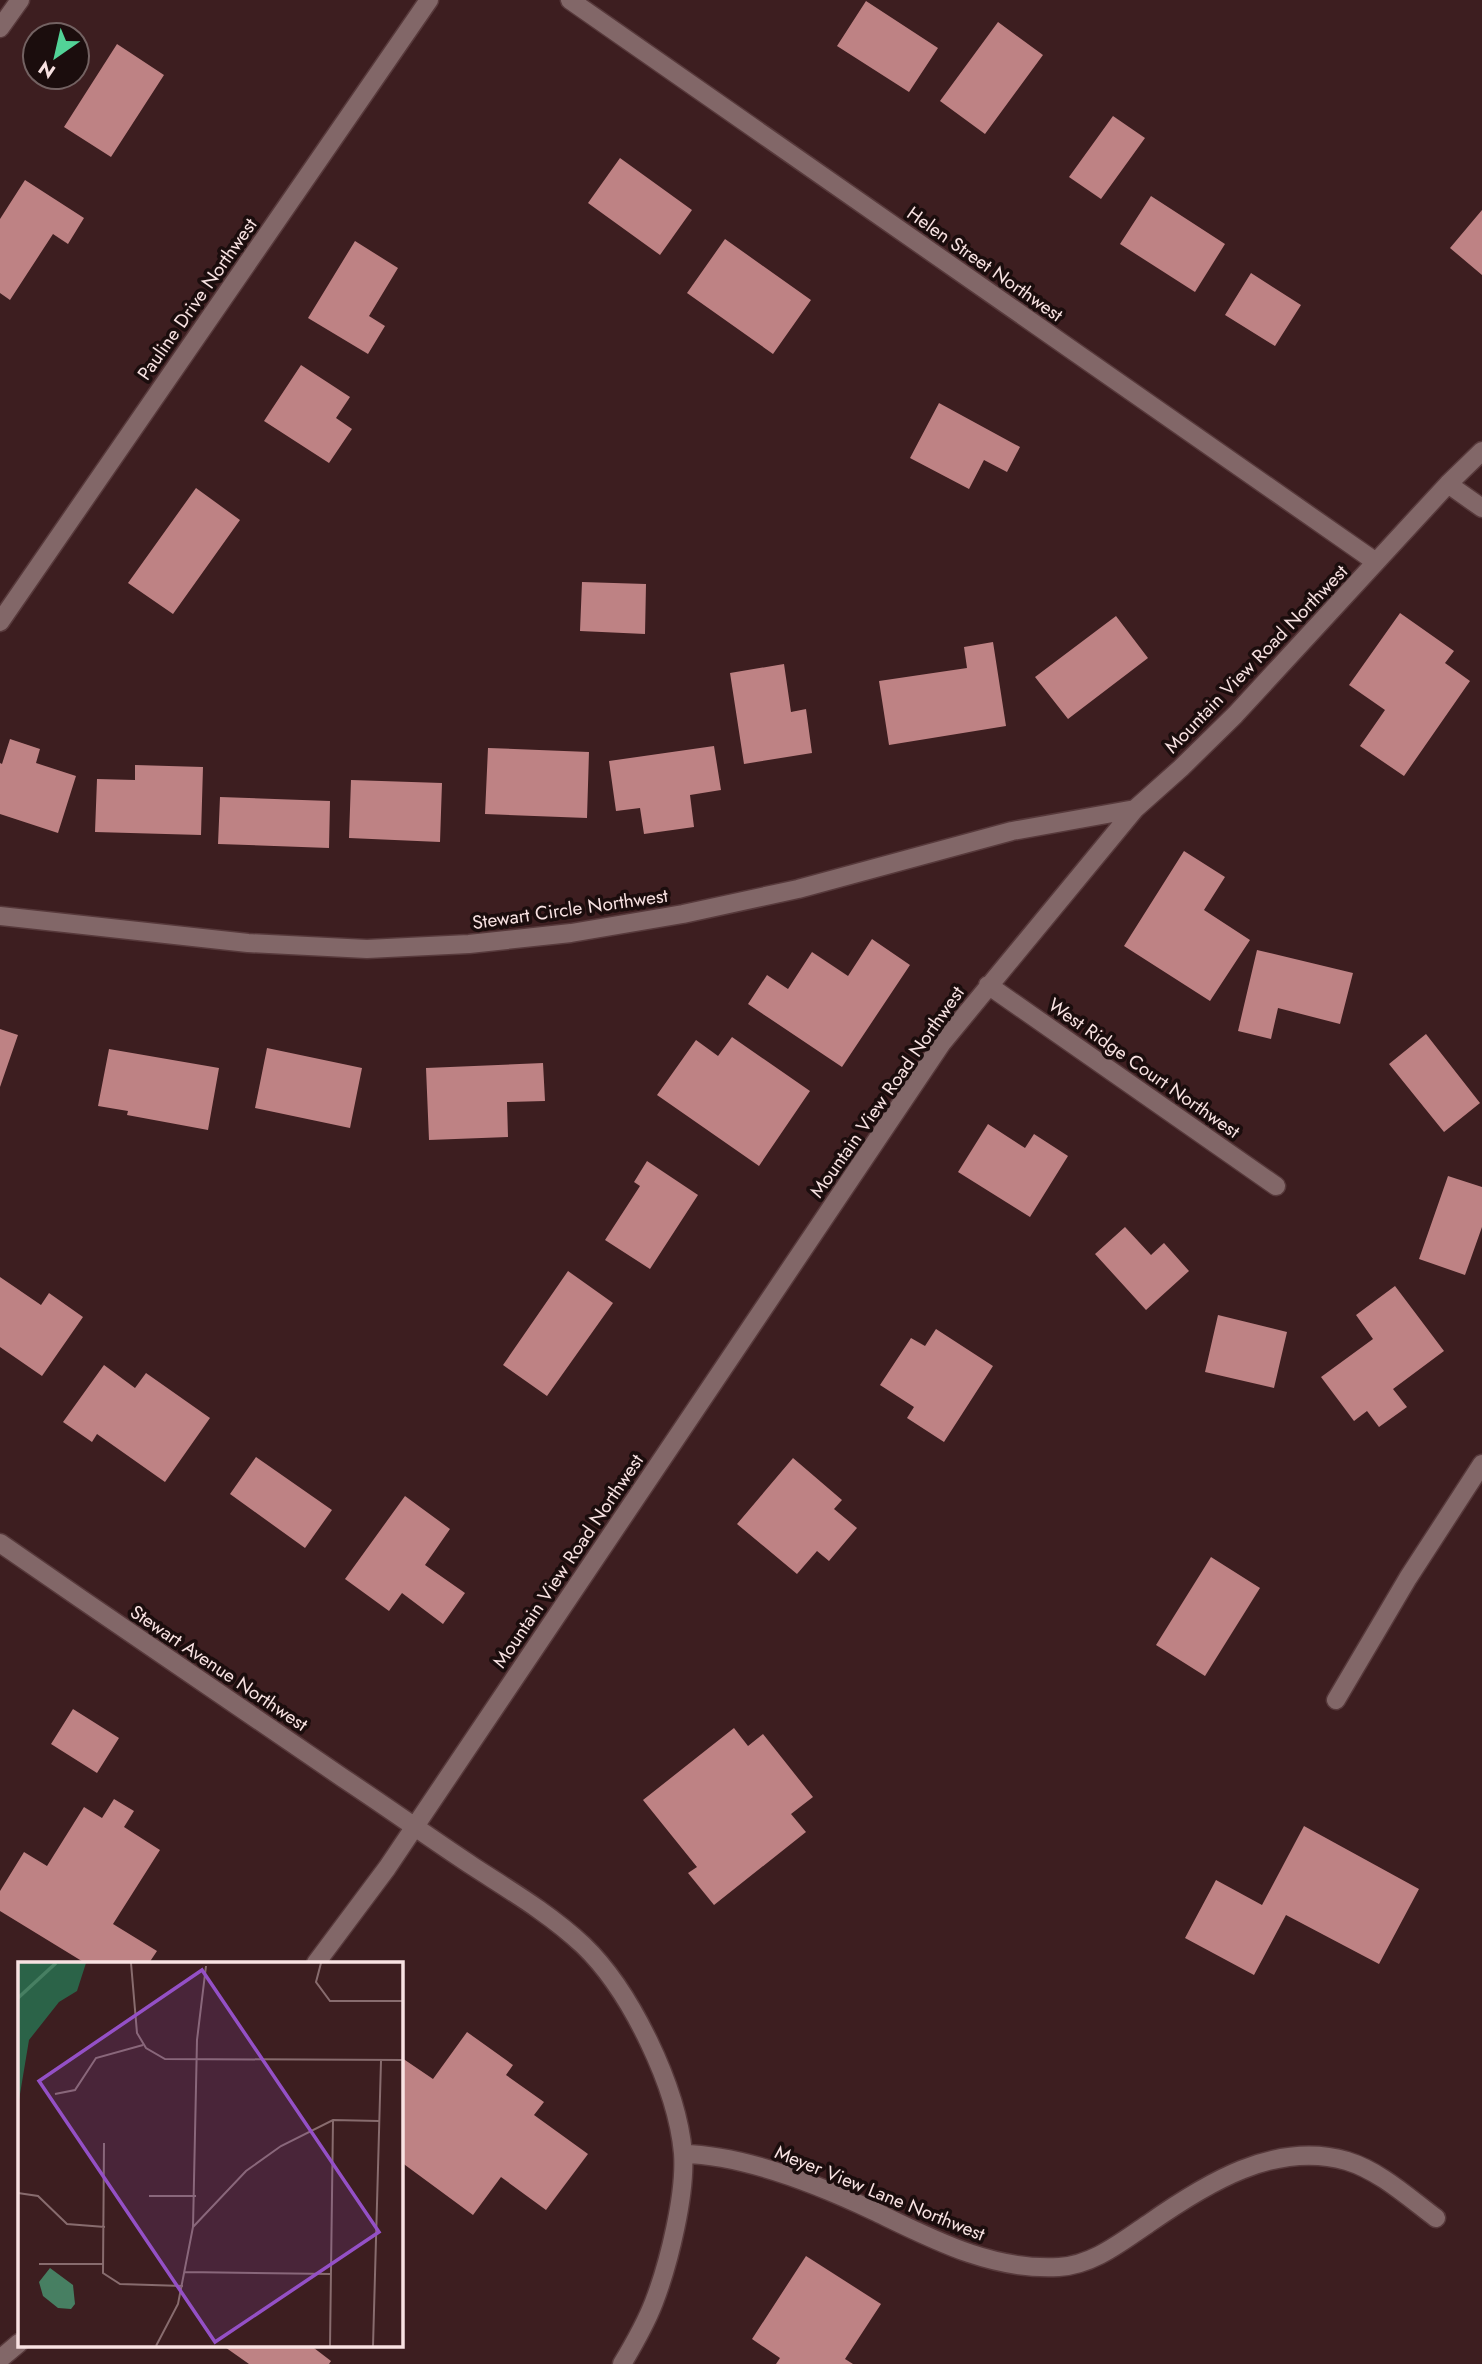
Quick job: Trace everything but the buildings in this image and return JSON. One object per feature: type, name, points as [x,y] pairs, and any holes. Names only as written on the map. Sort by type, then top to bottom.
[{"type":"street","points":[[0,28],[20,0]]},
{"type":"street","name":"Pauline Drive Northwest","points":[[0,622],[429,0]]},
{"type":"street","name":"Helen Street Northwest","points":[[570,0],[1376,562]]},
{"type":"street","name":"Mountain View Road Northwest","points":[[317,1962],[414,1827],[926,1066],[988,985],[1135,808],[1235,715],[1448,484],[1482,451]]},
{"type":"street","points":[[1448,484],[1482,508]]},
{"type":"street","name":"Stewart Circle Northwest","points":[[0,916],[248,943],[367,949],[469,944],[572,933],[683,915],[797,890],[1012,831],[1135,808]]},
{"type":"street","name":"West Ridge Court Northwest","points":[[988,985],[1276,1186]]},
{"type":"street","points":[[1336,1700],[1408,1578],[1482,1464]]},
{"type":"street","name":"Stewart Avenue Northwest","points":[[0,1543],[565,1929],[606,1971],[637,2019],[649,2044],[670,2097],[683,2154],[676,2222],[662,2277],[654,2302],[622,2364]]},
{"type":"street","name":"Meyer View Lane Northwest","points":[[683,2154],[705,2154],[729,2159],[796,2179],[955,2249],[992,2260],[1027,2266],[1060,2267],[1085,2262],[1109,2250],[1215,2181],[1265,2162],[1296,2155],[1349,2162],[1374,2173],[1436,2218]]},
{"type":"street","points":[[0,2359],[18,2344]]}]
